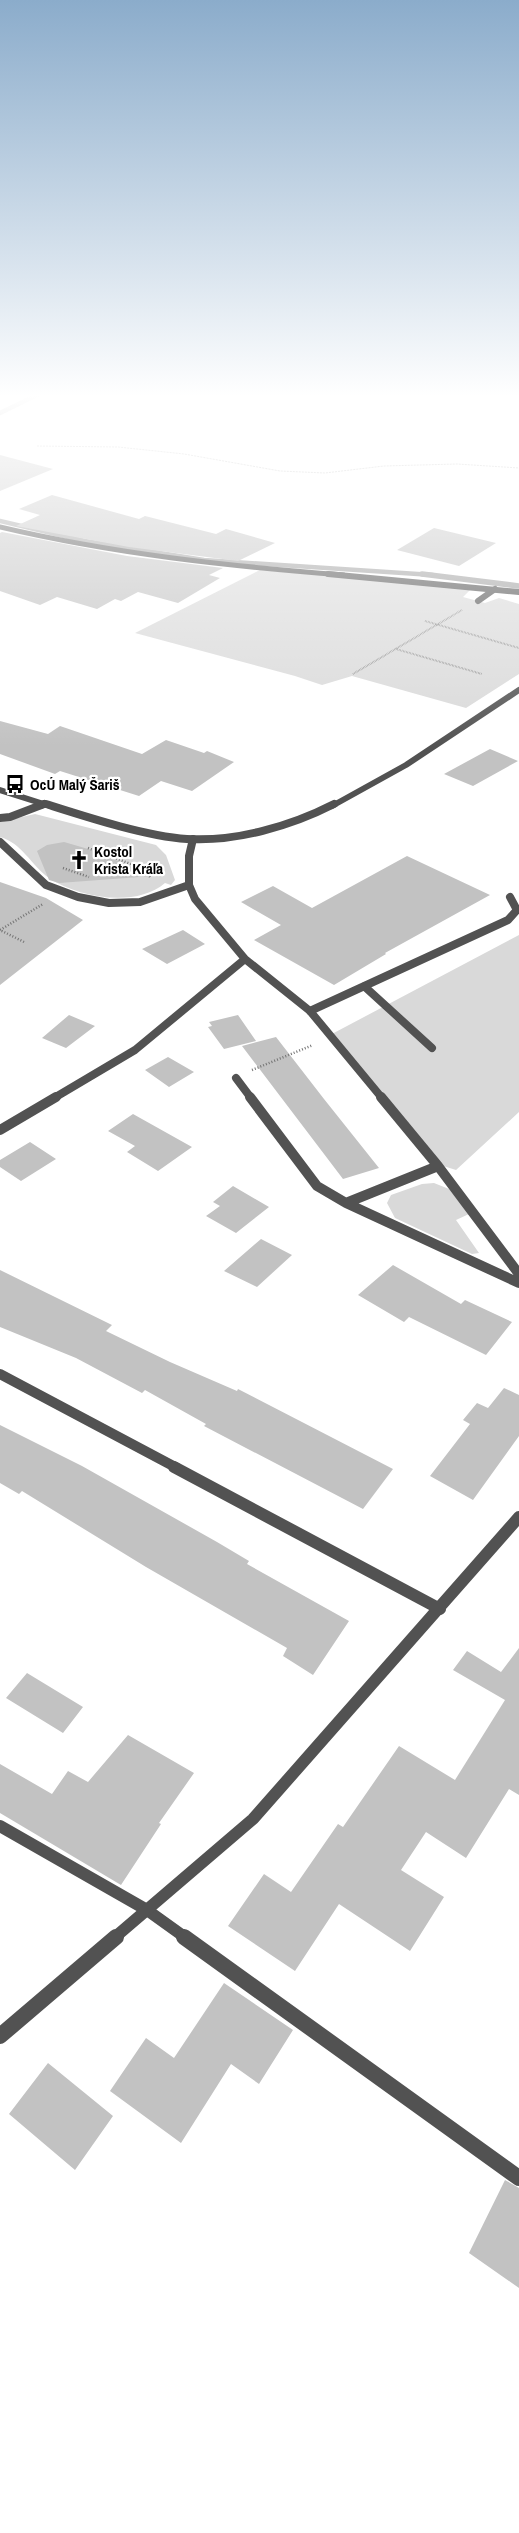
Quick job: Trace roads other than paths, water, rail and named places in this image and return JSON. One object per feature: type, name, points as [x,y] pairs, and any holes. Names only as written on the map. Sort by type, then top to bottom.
[{"type":"street","points":[[0,527],[79,545],[205,564],[495,588],[519,592]]},
{"type":"street","points":[[478,601],[495,588]]},
{"type":"street","points":[[0,790],[102,821],[169,836],[193,839],[249,834],[288,824],[313,814],[405,766],[519,690]]},
{"type":"street","points":[[0,818],[10,817],[45,804]]},
{"type":"street","points":[[193,839],[189,856],[189,885],[195,899],[245,959],[310,1011],[438,1166],[519,1274]]},
{"type":"street","points":[[0,842],[46,885],[63,892],[109,903],[140,902],[189,885]]},
{"type":"street","points":[[310,1011],[508,920],[517,910],[510,897]]},
{"type":"street","points":[[0,1130],[135,1050],[245,959]]},
{"type":"street","points":[[364,986],[432,1048]]},
{"type":"street","points":[[236,1078],[317,1186],[346,1203],[519,1283]]},
{"type":"street","points":[[346,1203],[438,1166]]},
{"type":"street","points":[[0,1374],[440,1609]]},
{"type":"street","points":[[0,2036],[252,1819],[440,1609],[519,1517]]},
{"type":"street","points":[[0,1826],[146,1910],[519,2178]]},
{"type":"waterway","points":[[0,521],[85,541],[204,560],[427,575]]},
{"type":"waterway","points":[[422,574],[427,575]]},
{"type":"waterway","points":[[427,575],[433,575]]},
{"type":"waterway","points":[[427,575],[519,586]]},
{"type":"place","name":"OcÚ Malý Šariš","points":[[15,784]]},
{"type":"place","name":"Kostol Krista Kráľa","points":[[79,860]]}]
